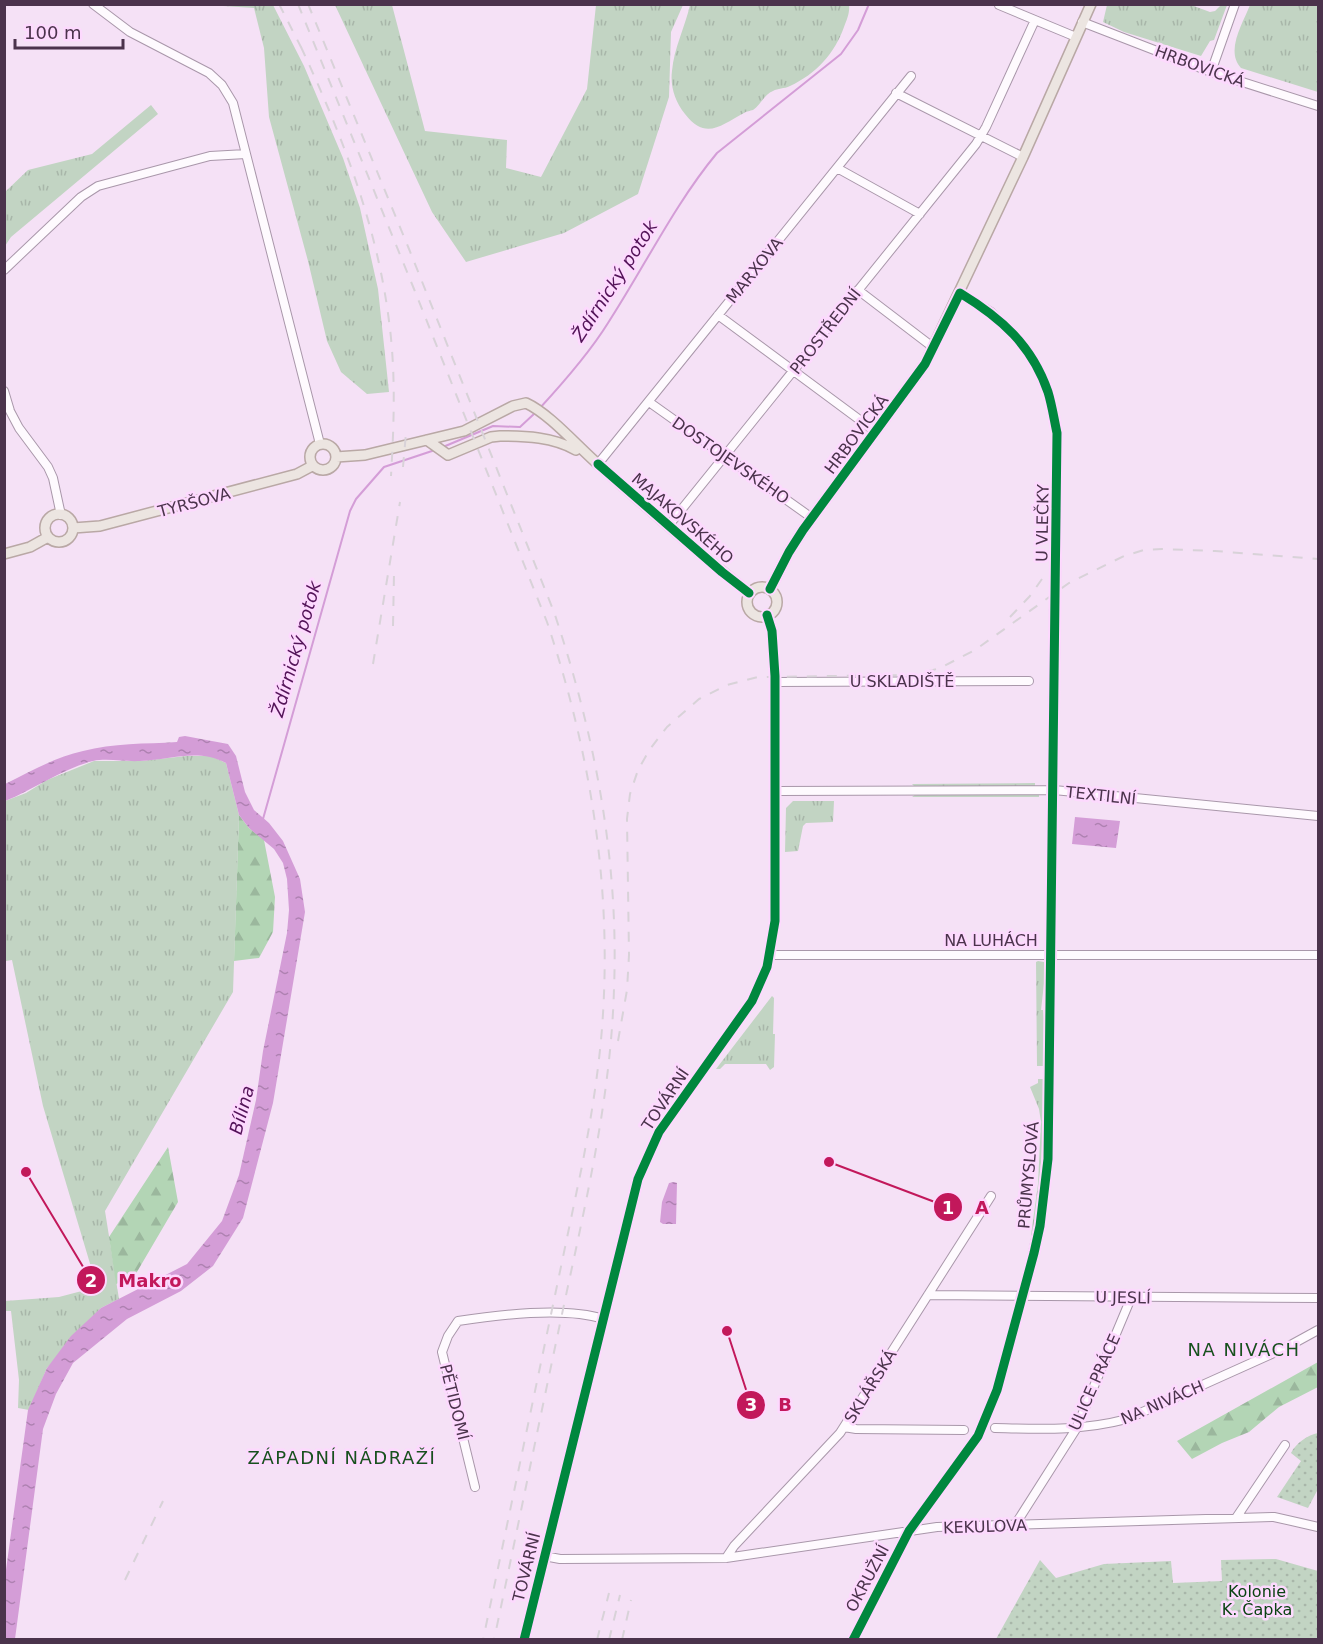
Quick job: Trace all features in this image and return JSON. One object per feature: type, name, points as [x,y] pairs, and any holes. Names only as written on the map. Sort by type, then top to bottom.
[{"type":"main road","name":"HRBOVICKÁ","points":[[770,589],[789,552],[812,518],[914,380],[934,348],[1091,4]]},
{"type":"main road","name":"MAJAKOVSKÉHO","points":[[500,412],[526,403],[533,406],[749,593]]},
{"type":"main road","name":"TYRŠOVA","points":[[4,554],[30,547],[48,537],[55,542],[63,542],[70,537],[73,528],[100,526],[149,514],[297,474],[312,466],[319,470],[327,470],[334,465],[336,457],[365,455],[464,431],[500,412]]},
{"type":"main road","name":"MAJAKOVSKÉHO","points":[[427,440],[439,450],[451,454],[491,436],[553,440],[564,443],[598,464]]},
{"type":"main road","points":[[312,466],[310,453],[320,444],[332,447],[336,457]]},
{"type":"main road","points":[[48,537],[45,527],[51,517],[61,515],[68,518],[73,528]]},
{"type":"main road","points":[[758,587],[770,589],[775,595],[774,610],[767,615],[760,616],[750,611],[747,600],[749,593],[758,587]]},
{"type":"street","points":[[93,4],[130,32],[209,73],[222,85],[233,103],[320,444]]},
{"type":"street","points":[[1211,72],[1235,4]]},
{"type":"street","points":[[999,5],[1076,37]]},
{"type":"street","name":"PROSTŘEDNÍ","points":[[669,525],[981,137],[1035,20]]},
{"type":"street","name":"HRBOVICKÁ","points":[[1082,22],[1211,72],[1318,106]]},
{"type":"street","name":"MARXOVA","points":[[598,464],[910,76]]},
{"type":"street","points":[[896,93],[1023,157]]},
{"type":"street","points":[[4,270],[81,197],[98,186],[210,156],[246,154]]},
{"type":"street","points":[[837,168],[920,214]]},
{"type":"street","points":[[858,290],[934,348]]},
{"type":"street","name":"U VLEČKY","points":[[960,293],[991,312],[1013,333],[1027,351],[1048,392],[1057,432],[1054,790]]},
{"type":"street","points":[[718,315],[876,432]]},
{"type":"street","points":[[4,391],[10,411],[19,428],[48,467],[58,496],[61,515]]},
{"type":"street","name":"DOSTOJEVSKÉHO","points":[[649,402],[812,518]]},
{"type":"street","name":"TOVÁRNÍ","points":[[524,1640],[638,1179],[649,1152],[665,1123],[752,1001],[771,955],[777,893],[775,682],[772,631],[767,615]]},
{"type":"street","name":"U SKLADIŠTĚ","points":[[775,682],[1029,681]]},
{"type":"street","name":"TEXTILNÍ","points":[[776,790],[1054,790],[1318,816]]},
{"type":"street","name":"PRŮMYSLOVÁ","points":[[909,1531],[968,1451],[985,1423],[997,1390],[1034,1253],[1045,1192],[1048,1138],[1054,790]]},
{"type":"street","name":"NA LUHÁCH","points":[[771,955],[1318,956]]},
{"type":"street","name":"SKLÁŘSKÁ","points":[[726,1558],[734,1546],[844,1427],[991,1196]]},
{"type":"street","name":"U JESLÍ","points":[[928,1295],[1318,1298]]},
{"type":"street","name":"ULICE PRÁCE","points":[[1015,1525],[1076,1429],[1131,1298]]},
{"type":"street","name":"PĚTIDOMÍ","points":[[475,1487],[442,1352],[448,1336],[458,1322],[482,1318],[557,1313],[591,1315],[603,1319]]},
{"type":"street","name":"NA NIVÁCH","points":[[995,1428],[1076,1429],[1099,1427],[1127,1419],[1287,1347],[1318,1330]]},
{"type":"street","points":[[844,1427],[964,1430]]},
{"type":"street","points":[[1236,1518],[1285,1445]]},
{"type":"street","name":"KEKULOVA","points":[[544,1556],[560,1559],[726,1558],[937,1527],[1236,1518],[1279,1518],[1318,1527]]},
{"type":"street","name":"OKRUŽNÍ","points":[[853,1640],[909,1531]]},
{"type":"green space","points":[[849,4],[849,13],[835,46],[816,69],[786,88],[770,92],[753,110],[721,126],[707,129],[693,122],[681,109],[672,82],[675,54],[690,5]]},
{"type":"green space","points":[[208,5],[273,5],[304,66],[343,158],[360,208],[378,289],[389,392],[367,394],[341,372],[327,341],[269,117],[264,48],[254,8]]},
{"type":"green space","points":[[335,5],[392,5],[425,131],[507,140],[506,168],[541,177],[587,89],[596,5],[683,5],[671,32],[669,97],[638,194],[564,233],[466,262],[432,212]]},
{"type":"green space","points":[[1107,5],[1191,5],[1210,12],[1215,11],[1221,5],[1227,5],[1214,40],[1210,41],[1201,56],[1124,32],[1103,22]]},
{"type":"green space","points":[[1250,5],[1318,5],[1318,92],[1241,68],[1235,54],[1235,45]]},
{"type":"green space","points":[[151,105],[158,114],[11,237],[5,246],[5,192],[28,170],[92,154]]},
{"type":"green space","points":[[1051,598],[1049,775],[1047,775],[1049,600]]},
{"type":"green space","points":[[211,756],[226,763],[239,815],[233,992],[105,1211],[119,1299],[101,1308],[47,1368],[29,1410],[18,1408],[19,1380],[11,1311],[5,1311],[5,1301],[59,1297],[97,1287],[43,1106],[12,960],[6,961],[5,801],[26,793],[47,780],[94,761],[141,761]]},
{"type":"green space","points":[[1035,783],[1035,787],[915,787],[912,784]]},
{"type":"green space","points":[[916,794],[1039,794],[1039,797],[912,797]]},
{"type":"green space","points":[[793,801],[834,801],[833,822],[806,823],[803,826],[798,851],[785,852],[786,808]]},
{"type":"green space","points":[[239,815],[249,828],[264,840],[275,897],[273,932],[259,958],[234,961]]},
{"type":"green space","points":[[1036,962],[1044,962],[1046,966],[1041,1010],[1043,1010],[1045,1026],[1045,1066],[1037,1066]]},
{"type":"green space","points":[[772,996],[774,998],[774,1067],[770,1070],[766,1064],[725,1064],[720,1069],[716,1069]]},
{"type":"green space","points":[[1038,1079],[1044,1079],[1042,1138],[1038,1196],[1031,1235],[1038,1184],[1041,1122],[1039,1109],[1030,1087],[1038,1083]]},
{"type":"green space","points":[[168,1147],[178,1202],[134,1277],[116,1284],[109,1237]]},
{"type":"green space","points":[[1318,1362],[1318,1387],[1279,1407],[1249,1432],[1192,1459],[1177,1441]]},
{"type":"green space","points":[[1318,1433],[1318,1489],[1308,1508],[1277,1497],[1301,1461],[1291,1453],[1293,1449],[1303,1440]]},
{"type":"green space","name":"Kolonie K. Čapka","points":[[1276,1559],[1318,1571],[1318,1639],[996,1639],[1040,1560],[1056,1578],[1104,1564],[1171,1561],[1173,1583],[1222,1581],[1221,1560]]},
{"type":"water","points":[[185,736],[228,744],[236,756],[245,792],[254,810],[269,823],[283,841],[300,879],[305,912],[273,1103],[243,1218],[213,1266],[181,1291],[127,1319],[73,1363],[56,1394],[43,1429],[15,1639],[5,1639],[5,1577],[28,1410],[47,1368],[71,1336],[101,1308],[187,1264],[222,1221],[239,1175],[256,1100],[263,1051],[287,933],[289,910],[287,879],[283,863],[274,849],[249,828],[239,815],[226,763],[205,756],[140,761],[93,761],[71,769],[5,801],[5,784],[43,765],[94,748],[177,742],[179,737]]},
{"type":"water","points":[[1075,817],[1120,821],[1116,848],[1072,844]]},
{"type":"water","points":[[669,1183],[677,1183],[676,1224],[663,1224],[660,1222],[662,1202]]},
{"type":"waterway","name":"Ždírnický potok","points":[[539,409],[601,334],[687,193],[717,153],[841,54],[858,30],[869,4]]},
{"type":"waterway","name":"Ždírnický potok","points":[[443,447],[493,426],[520,427],[535,413]]},
{"type":"waterway","name":"Ždírnický potok","points":[[263,819],[350,511],[356,499],[384,467],[435,450]]},
{"type":"railway","points":[[279,4],[305,55]]},
{"type":"railway","points":[[298,4],[547,622],[576,724],[596,828],[604,933],[604,987],[595,1087],[582,1166],[483,1640]]},
{"type":"railway","points":[[308,4],[554,612],[569,658],[592,751],[608,845],[615,941],[612,1028],[603,1106],[582,1223],[494,1640]]},
{"type":"railway","points":[[301,47],[344,147],[376,250],[389,321],[394,379],[391,476]]},
{"type":"railway","points":[[403,467],[406,433]]},
{"type":"railway","points":[[373,664],[400,502]]},
{"type":"railway","points":[[618,1041],[627,990],[629,955],[627,819],[630,794],[638,770],[650,749],[667,727],[699,699],[727,685],[758,677],[915,675],[940,668],[975,650],[1069,583],[1124,556],[1144,550],[1215,551],[1318,559]]},
{"type":"railway","points":[[393,626],[394,574]]},
{"type":"railway","points":[[1010,617],[1042,579]]},
{"type":"railway","points":[[125,1580],[163,1501]]},
{"type":"railway","points":[[597,1640],[609,1593]]},
{"type":"railway","points":[[609,1640],[620,1595]]},
{"type":"railway","points":[[622,1640],[631,1600]]},
{"type":"cycle path","points":[[770,589],[803,530],[925,364],[960,293],[989,312],[1013,334],[1033,360],[1049,397],[1057,433],[1048,1159],[1040,1226],[997,1390],[978,1436],[909,1531],[853,1640]]},
{"type":"cycle path","points":[[598,464],[749,593]]},
{"type":"cycle path","points":[[524,1640],[638,1179],[659,1132],[752,1001],[767,967],[775,921],[775,676],[772,631],[767,615]]},
{"type":"place","name":"A","points":[[829,1162]]},
{"type":"place","name":"Makro","points":[[26,1172]]},
{"type":"place","name":"B","points":[[727,1331]]},
{"type":"district","name":"NA NIVÁCH","points":[[1244,1350]]},
{"type":"district","name":"ZÁPADNÍ NÁDRAŽÍ","points":[[342,1458]]},
{"type":"water label","name":"Bílina","points":[[242,1110]]}]
